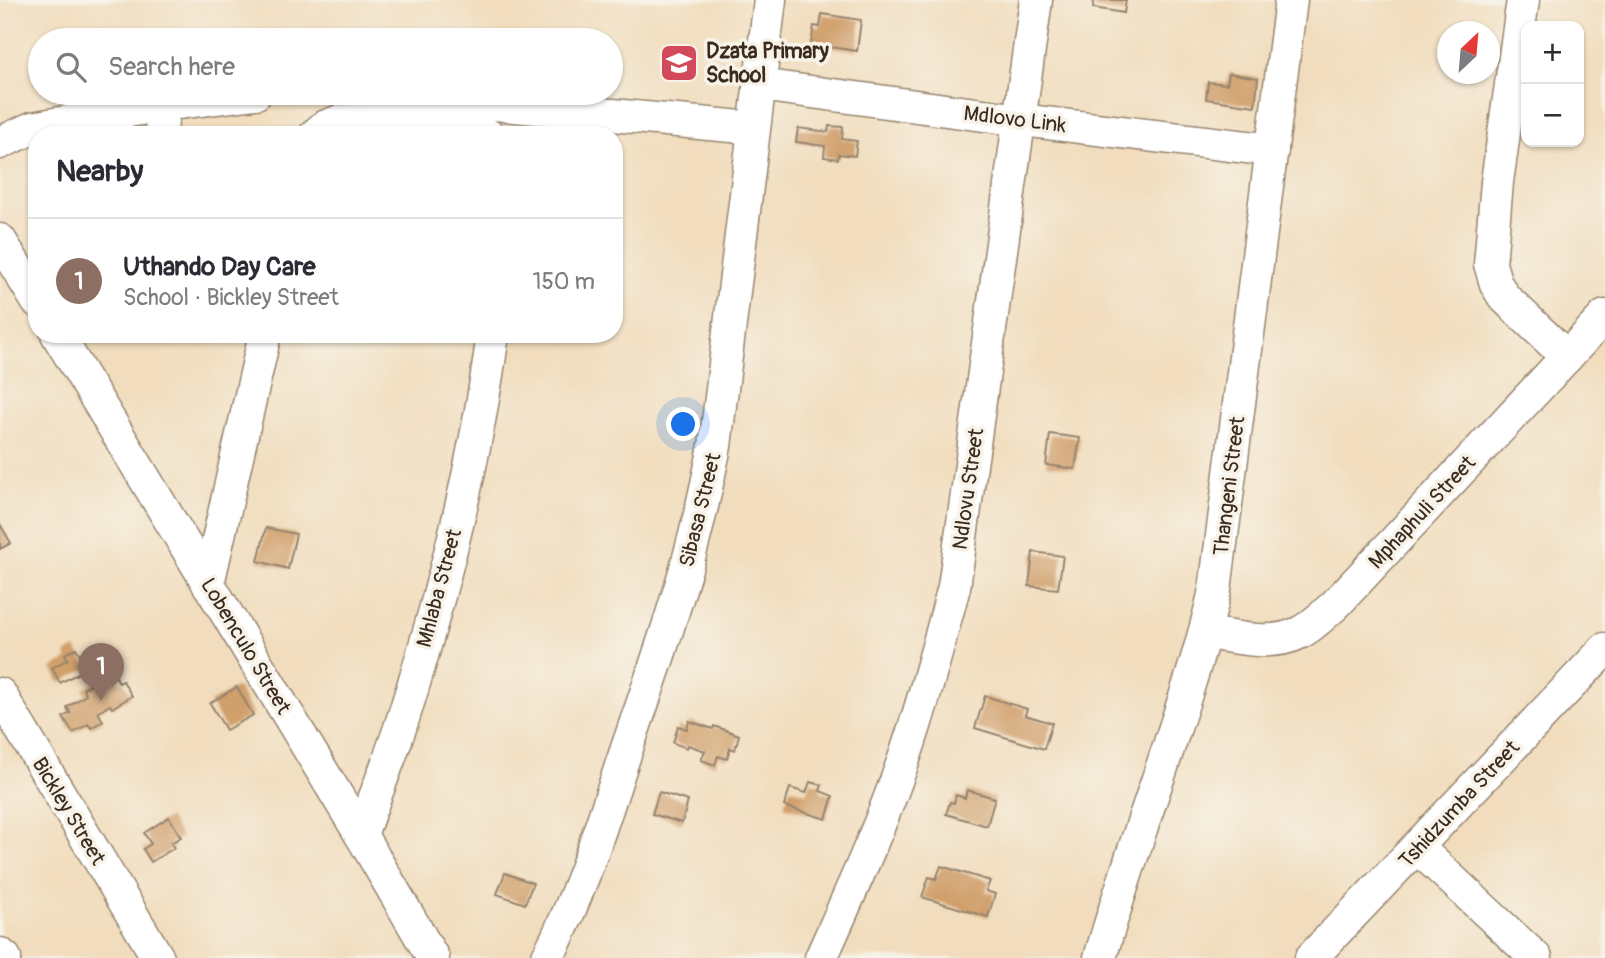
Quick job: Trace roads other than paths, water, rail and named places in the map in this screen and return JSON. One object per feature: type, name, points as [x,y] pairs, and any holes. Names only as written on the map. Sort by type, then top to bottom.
[{"type":"street","name":"Sibasa Street","points":[[547,958],[586,871],[661,649],[704,501],[715,446],[770,0]]},
{"type":"street","name":"Ndlovu Street","points":[[821,958],[867,854],[909,743],[954,587],[1036,0]]},
{"type":"street","name":"Thangeni Street","points":[[1100,958],[1206,633],[1215,590],[1291,0]]},
{"type":"street","points":[[1523,0],[1497,182],[1490,264],[1496,284],[1504,297],[1567,357]]},
{"type":"street","name":"Mdlovo Link","points":[[759,85],[1272,150]]},
{"type":"street","points":[[64,126],[162,120],[214,105]]},
{"type":"street","points":[[504,105],[754,128]]},
{"type":"street","points":[[327,126],[340,121],[356,120],[424,126]]},
{"type":"street","points":[[0,143],[28,130]]},
{"type":"street","points":[[0,240],[28,286]]},
{"type":"street","name":"Mphaphuli Street","points":[[1206,633],[1278,640],[1299,633],[1317,620],[1343,596],[1605,316]]},
{"type":"street","name":"Lobenculo Street","points":[[62,343],[433,958]]},
{"type":"street","points":[[208,584],[263,343]]},
{"type":"street","name":"Mhlaba Street","points":[[361,835],[405,711],[436,608],[475,443],[493,343]]},
{"type":"street","name":"Tshidzumba Street","points":[[1311,958],[1605,649]]},
{"type":"street","name":"Bickley Street","points":[[0,694],[158,958]]},
{"type":"street","points":[[1418,848],[1536,958]]},
{"type":"street","name":"Bickley Street","points":[[139,928],[149,958]]},
{"type":"street","points":[[0,954],[5,958]]},
{"type":"place","name":"Dzata Primary School","points":[[679,63]]},
{"type":"place","name":"Uthando Day Care","points":[[101,701]]}]
